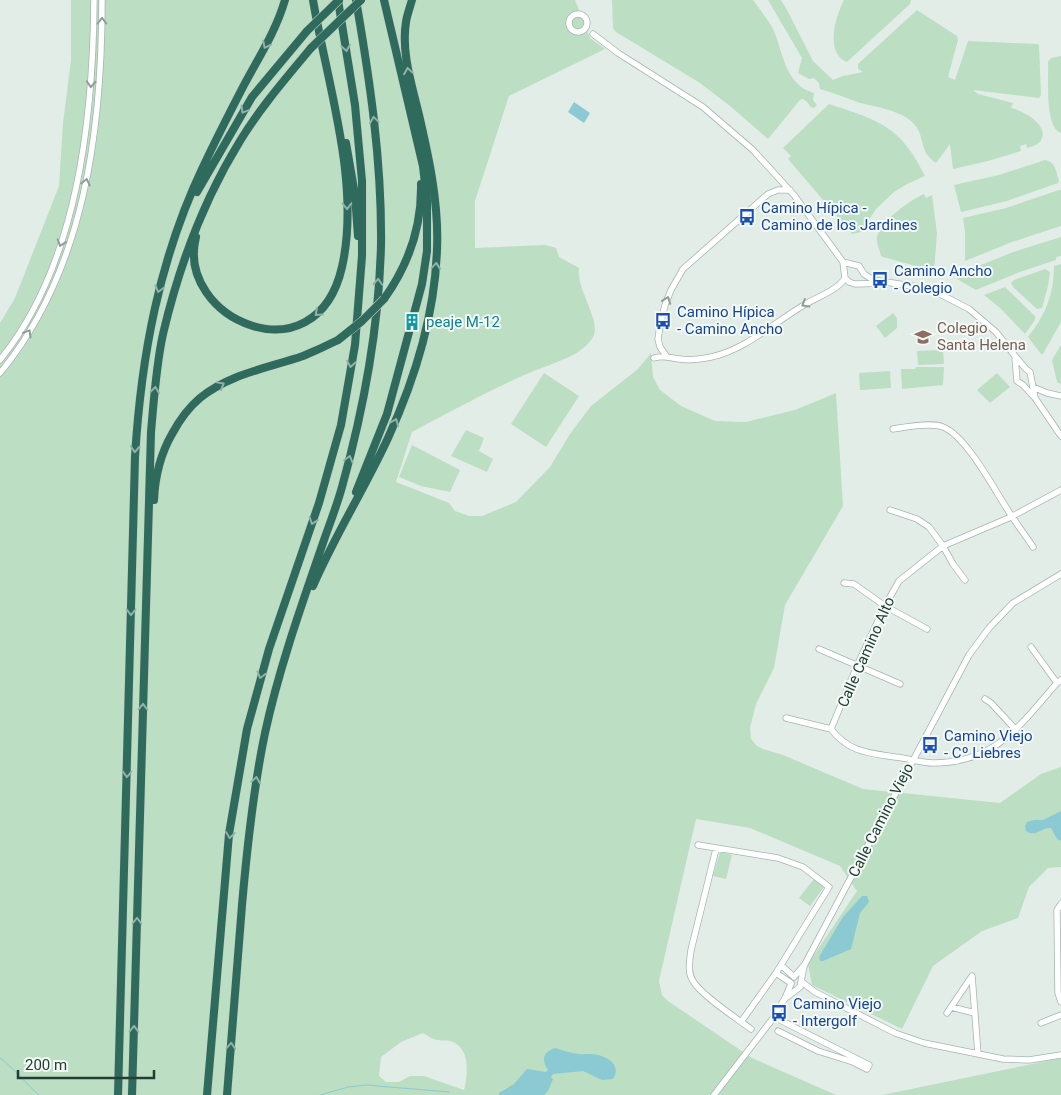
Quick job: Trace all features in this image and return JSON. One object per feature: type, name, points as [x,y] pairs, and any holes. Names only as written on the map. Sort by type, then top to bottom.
[{"type":"highway","points":[[118,1095],[135,458],[138,404],[148,335],[159,287],[185,206],[225,121],[267,44],[285,0]]},
{"type":"highway","points":[[208,200],[196,239],[194,261],[201,283],[215,301],[235,318],[252,326],[268,330],[296,327],[319,313],[330,299],[340,276],[345,254],[347,218],[343,155],[313,0]]},
{"type":"highway","points":[[173,242],[206,173],[252,97],[307,31],[339,0]]},
{"type":"highway","points":[[207,1095],[229,834],[247,729],[268,649],[319,503],[341,425],[355,345],[362,256],[362,181],[355,105],[339,0]]},
{"type":"highway","points":[[227,1095],[248,842],[255,786],[273,698],[291,638],[341,490],[355,440],[367,385],[377,312],[380,245],[378,155],[356,0]]},
{"type":"highway","points":[[132,1095],[151,432],[157,370],[163,336],[175,288],[193,235],[208,200],[240,141],[260,111],[311,48],[360,0]]},
{"type":"highway","points":[[342,528],[387,414],[423,277],[427,251],[427,201],[422,166],[384,0]]},
{"type":"highway","points":[[291,638],[315,581],[385,446],[404,402],[415,370],[430,309],[437,248],[435,200],[423,135],[408,74],[405,46],[406,22],[412,0]]},
{"type":"highway","points":[[324,54],[339,112],[355,195],[359,257],[358,316]]},
{"type":"highway","points":[[144,666],[148,636],[155,485],[158,464],[165,446],[186,412],[200,397],[224,383],[253,371],[302,356],[338,340],[362,321],[384,298],[396,282],[406,262],[414,241],[420,212],[420,177],[413,126]]},
{"type":"street","points":[[0,360],[20,332],[35,306],[59,249],[69,219],[86,137],[90,96],[94,0]]},
{"type":"street","points":[[0,372],[27,336],[42,309],[68,251],[78,218],[94,137],[102,33],[102,0]]},
{"type":"street","points":[[593,34],[585,18],[581,15],[574,15],[570,23],[571,28],[575,31],[593,34],[703,107],[737,135],[790,190],[844,262],[845,274],[852,284],[887,283]]},
{"type":"street","points":[[582,31],[587,24]]},
{"type":"street","points":[[667,357],[660,347],[658,339],[665,305],[683,269],[773,191],[778,177]]},
{"type":"street","points":[[773,191],[790,190]]},
{"type":"street","points":[[844,262],[861,268],[864,274],[873,280],[925,288],[969,309],[996,332],[1032,374],[1036,400]]},
{"type":"street","points":[[660,347],[654,358],[667,357],[681,360],[698,360],[728,351],[803,305],[835,288],[840,284],[852,265]]},
{"type":"street","points":[[858,283],[864,274]]},
{"type":"street","points":[[1015,356],[1017,381],[1036,400],[1061,436]]},
{"type":"street","points":[[1017,373],[1020,370],[1026,369]]},
{"type":"street","points":[[1023,385],[1028,384],[1032,380]]},
{"type":"street","points":[[1033,387],[1061,396]]},
{"type":"street","points":[[1036,400],[1047,393]]},
{"type":"street","points":[[893,429],[942,426],[949,431],[966,446],[1011,517],[1033,547]]},
{"type":"street","name":"Calle Camino Alto","points":[[831,729],[857,666],[899,581],[943,546],[1011,517],[1061,490]]},
{"type":"street","points":[[890,510],[916,519],[929,526],[965,580]]},
{"type":"street","name":"Calle Camino Viejo","points":[[714,1095],[774,1017],[785,998],[792,980],[805,964],[969,655],[988,628],[1013,603],[1061,574]]},
{"type":"street","points":[[844,583],[854,584],[885,606],[927,629]]},
{"type":"street","points":[[786,718],[831,729],[839,739],[853,749],[932,763],[959,761],[983,754],[999,744],[1016,730],[1059,681],[1031,647]]},
{"type":"street","points":[[819,649],[900,684]]},
{"type":"street","points":[[985,699],[1016,730]]},
{"type":"street","points":[[698,845],[778,858],[803,867],[830,887],[776,973],[741,1022]]},
{"type":"street","points":[[716,849],[691,950],[689,966],[692,980],[701,990],[751,1029]]},
{"type":"street","points":[[1061,904],[1057,910],[1058,993],[1061,1002]]},
{"type":"street","name":"Calle Camino Viejo","points":[[785,998],[800,984],[805,964]]},
{"type":"street","points":[[781,965],[792,980],[793,988],[800,984]]},
{"type":"street","points":[[776,973],[792,980],[800,977],[800,984]]},
{"type":"street","points":[[947,1013],[974,974],[978,1054]]},
{"type":"street","points":[[800,984],[895,1033],[924,1043],[1003,1059],[1029,1060],[1061,1055]]},
{"type":"street","points":[[951,1008],[975,1013]]},
{"type":"street","points":[[1041,1022],[1061,1015]]},
{"type":"street","points":[[774,1017],[869,1065],[867,1069],[853,1062],[824,1054],[778,1030]]},
{"type":"green space","points":[[71,0],[575,0],[590,38],[605,49],[509,96],[475,201],[475,248],[545,245],[556,248],[559,257],[579,268],[581,285],[594,321],[594,335],[586,346],[575,354],[528,373],[412,432],[396,482],[449,503],[455,511],[469,516],[482,516],[516,502],[550,467],[570,434],[591,406],[638,369],[651,353],[653,377],[660,390],[681,406],[715,421],[746,422],[795,410],[836,393],[843,506],[785,605],[774,668],[756,704],[750,728],[751,739],[757,746],[763,749],[783,755],[863,789],[1000,803],[1041,774],[1061,767],[1061,867],[1048,868],[1029,887],[1018,918],[982,931],[933,966],[902,1029],[812,985],[808,964],[857,891],[840,866],[750,828],[696,819],[659,981],[662,995],[752,1058],[836,1095],[0,1095],[0,323],[15,298],[59,186],[63,123],[71,60]],"holes":[[[423,1033],[434,1039],[450,1041],[462,1049],[467,1069],[464,1090],[424,1076],[410,1076],[399,1082],[386,1082],[379,1076],[381,1057],[401,1042]]]},
{"type":"green space","points":[[612,0],[753,0],[773,29],[790,74],[802,87],[814,93],[813,100],[817,105],[814,108],[803,99],[800,100],[768,139],[700,83],[616,32],[613,28]]},
{"type":"green space","points":[[768,0],[781,0],[813,61],[833,80],[863,72],[858,69],[858,64],[917,10],[957,36],[958,40],[948,77],[955,80],[968,41],[1038,44],[1041,95],[1039,98],[973,90],[978,94],[1013,103],[1011,108],[1034,119],[1042,129],[1043,134],[1040,142],[1027,148],[1026,144],[1020,146],[1021,151],[953,169],[950,144],[936,163],[927,154],[918,129],[909,119],[895,112],[857,102],[820,89],[819,83],[814,78],[809,79],[798,73],[802,58]]},
{"type":"green space","points":[[844,0],[911,0],[910,4],[847,62],[836,51],[834,42],[835,24]]},
{"type":"green space","points":[[1061,56],[1061,133],[1056,129],[1050,112],[1048,101],[1048,62],[1051,58]]},
{"type":"green space","points":[[829,104],[875,121],[897,135],[916,159],[925,176],[894,192],[876,209],[861,232],[852,234],[788,159],[791,156],[783,148]]},
{"type":"green space","points":[[1045,160],[1053,165],[1058,183],[1007,201],[961,212],[954,185],[999,175]]},
{"type":"green space","points":[[1061,190],[1061,226],[1012,242],[965,261],[963,218],[1006,208]]},
{"type":"green space","points":[[924,194],[926,198],[932,195],[937,233],[934,271],[881,256],[877,241],[880,231],[890,218],[911,201]]},
{"type":"green space","points":[[1061,237],[1061,256],[1056,257],[1056,260],[976,290],[957,279],[959,274],[1013,252]]},
{"type":"green space","points":[[1061,264],[1061,322],[1043,354],[1041,354],[1028,337],[1044,313],[1052,286],[1054,266]]},
{"type":"green space","points":[[1045,269],[1050,272],[1048,286],[1042,308],[1037,309],[1011,283],[1014,280]]},
{"type":"green space","points":[[1005,287],[1035,316],[1035,320],[1025,334],[1000,308],[984,295]]},
{"type":"green space","points":[[893,313],[897,318],[897,328],[885,338],[876,326]]},
{"type":"green space","points":[[1061,345],[1061,384],[1057,382],[1052,360]]},
{"type":"green space","points":[[943,350],[944,364],[918,365],[917,351]]},
{"type":"green space","points":[[916,367],[944,367],[943,385],[902,389],[901,369],[915,369]]},
{"type":"green space","points":[[890,371],[891,388],[860,390],[859,373]]},
{"type":"green space","points":[[544,373],[579,396],[546,447],[511,424]]},
{"type":"green space","points":[[997,373],[1010,387],[990,403],[977,390]]},
{"type":"green space","points":[[466,430],[484,438],[479,451],[493,459],[487,472],[451,456]]},
{"type":"green space","points":[[412,445],[460,470],[450,492],[421,486],[399,477]]},
{"type":"green space","points":[[720,852],[732,855],[726,879],[713,876]]},
{"type":"green space","points":[[814,879],[824,887],[810,906],[799,898]]},
{"type":"green space","points":[[1061,1058],[1061,1095],[882,1095]]},
{"type":"water","points":[[574,102],[590,113],[584,123],[568,112]]},
{"type":"water","points":[[1061,811],[1061,841],[1057,839],[1051,828],[1036,833],[1026,831],[1025,826],[1027,822],[1043,820]]},
{"type":"water","points":[[862,896],[867,896],[869,902],[860,913],[851,949],[820,961],[819,957],[843,917]]},
{"type":"water","points":[[555,1048],[575,1054],[595,1054],[607,1058],[615,1066],[616,1070],[613,1079],[602,1080],[583,1071],[553,1074],[548,1091],[544,1095],[499,1095],[499,1093],[514,1084],[527,1069],[546,1072],[548,1070],[544,1063],[544,1057]]},
{"type":"waterway","points":[[0,1058],[39,1095]]},
{"type":"waterway","points":[[320,1095],[348,1087],[366,1085],[449,1092]]},
{"type":"place","name":"Camino Hípica - Camino de los Jardines","points":[[747,217]]},
{"type":"place","name":"Camino Ancho - Colegio","points":[[880,280]]},
{"type":"place","name":"Camino Hípica - Camino Ancho","points":[[663,321]]},
{"type":"place","name":"peaje M-12","points":[[412,322]]},
{"type":"place","name":"Colegio Santa Helena","points":[[923,337]]},
{"type":"place","name":"Camino Viejo - Cº Liebres","points":[[930,745]]},
{"type":"place","name":"Camino Viejo - Intergolf","points":[[779,1013]]}]
